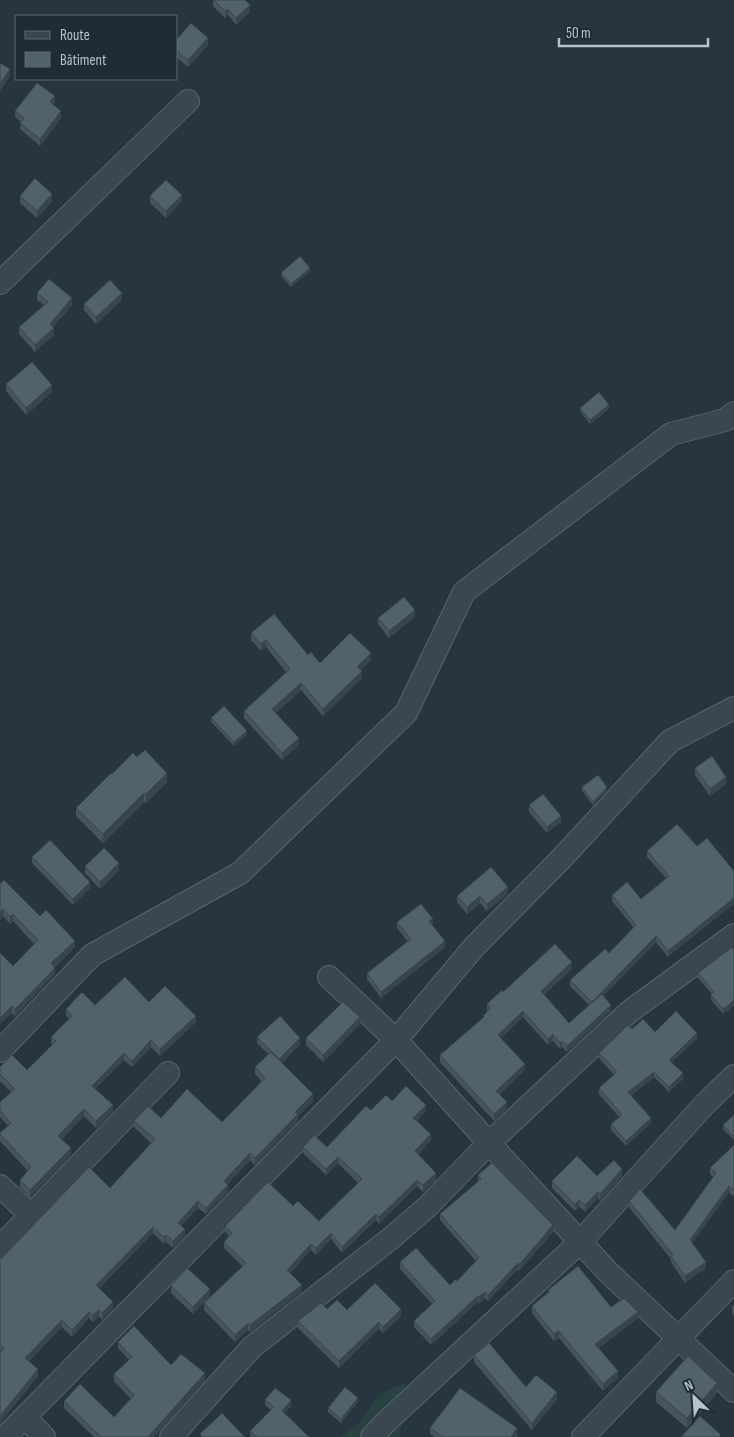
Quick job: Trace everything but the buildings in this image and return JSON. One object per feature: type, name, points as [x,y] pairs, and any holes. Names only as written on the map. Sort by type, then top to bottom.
[{"type":"street","points":[[0,284],[188,101]]},
{"type":"street","points":[[0,1052],[92,955],[240,873],[406,713],[464,592],[671,434],[725,420],[734,413]]},
{"type":"street","points":[[5,1437],[26,1418],[396,1040],[474,947],[561,859],[670,742],[734,708]]},
{"type":"street","points":[[170,1437],[252,1347],[390,1239],[427,1207],[489,1144],[629,1012],[734,935]]},
{"type":"street","points":[[329,977],[396,1040],[580,1242],[734,1391]]},
{"type":"street","points":[[0,1247],[168,1073]]},
{"type":"street","points":[[372,1437],[384,1423],[580,1242],[705,1104],[734,1076]]},
{"type":"street","points":[[0,1186],[31,1214]]},
{"type":"street","points":[[583,1437],[734,1281]]},
{"type":"street","points":[[26,1418],[44,1437]]},
{"type":"green space","points":[[406,1382],[400,1437],[341,1437],[359,1423],[380,1394]]}]
